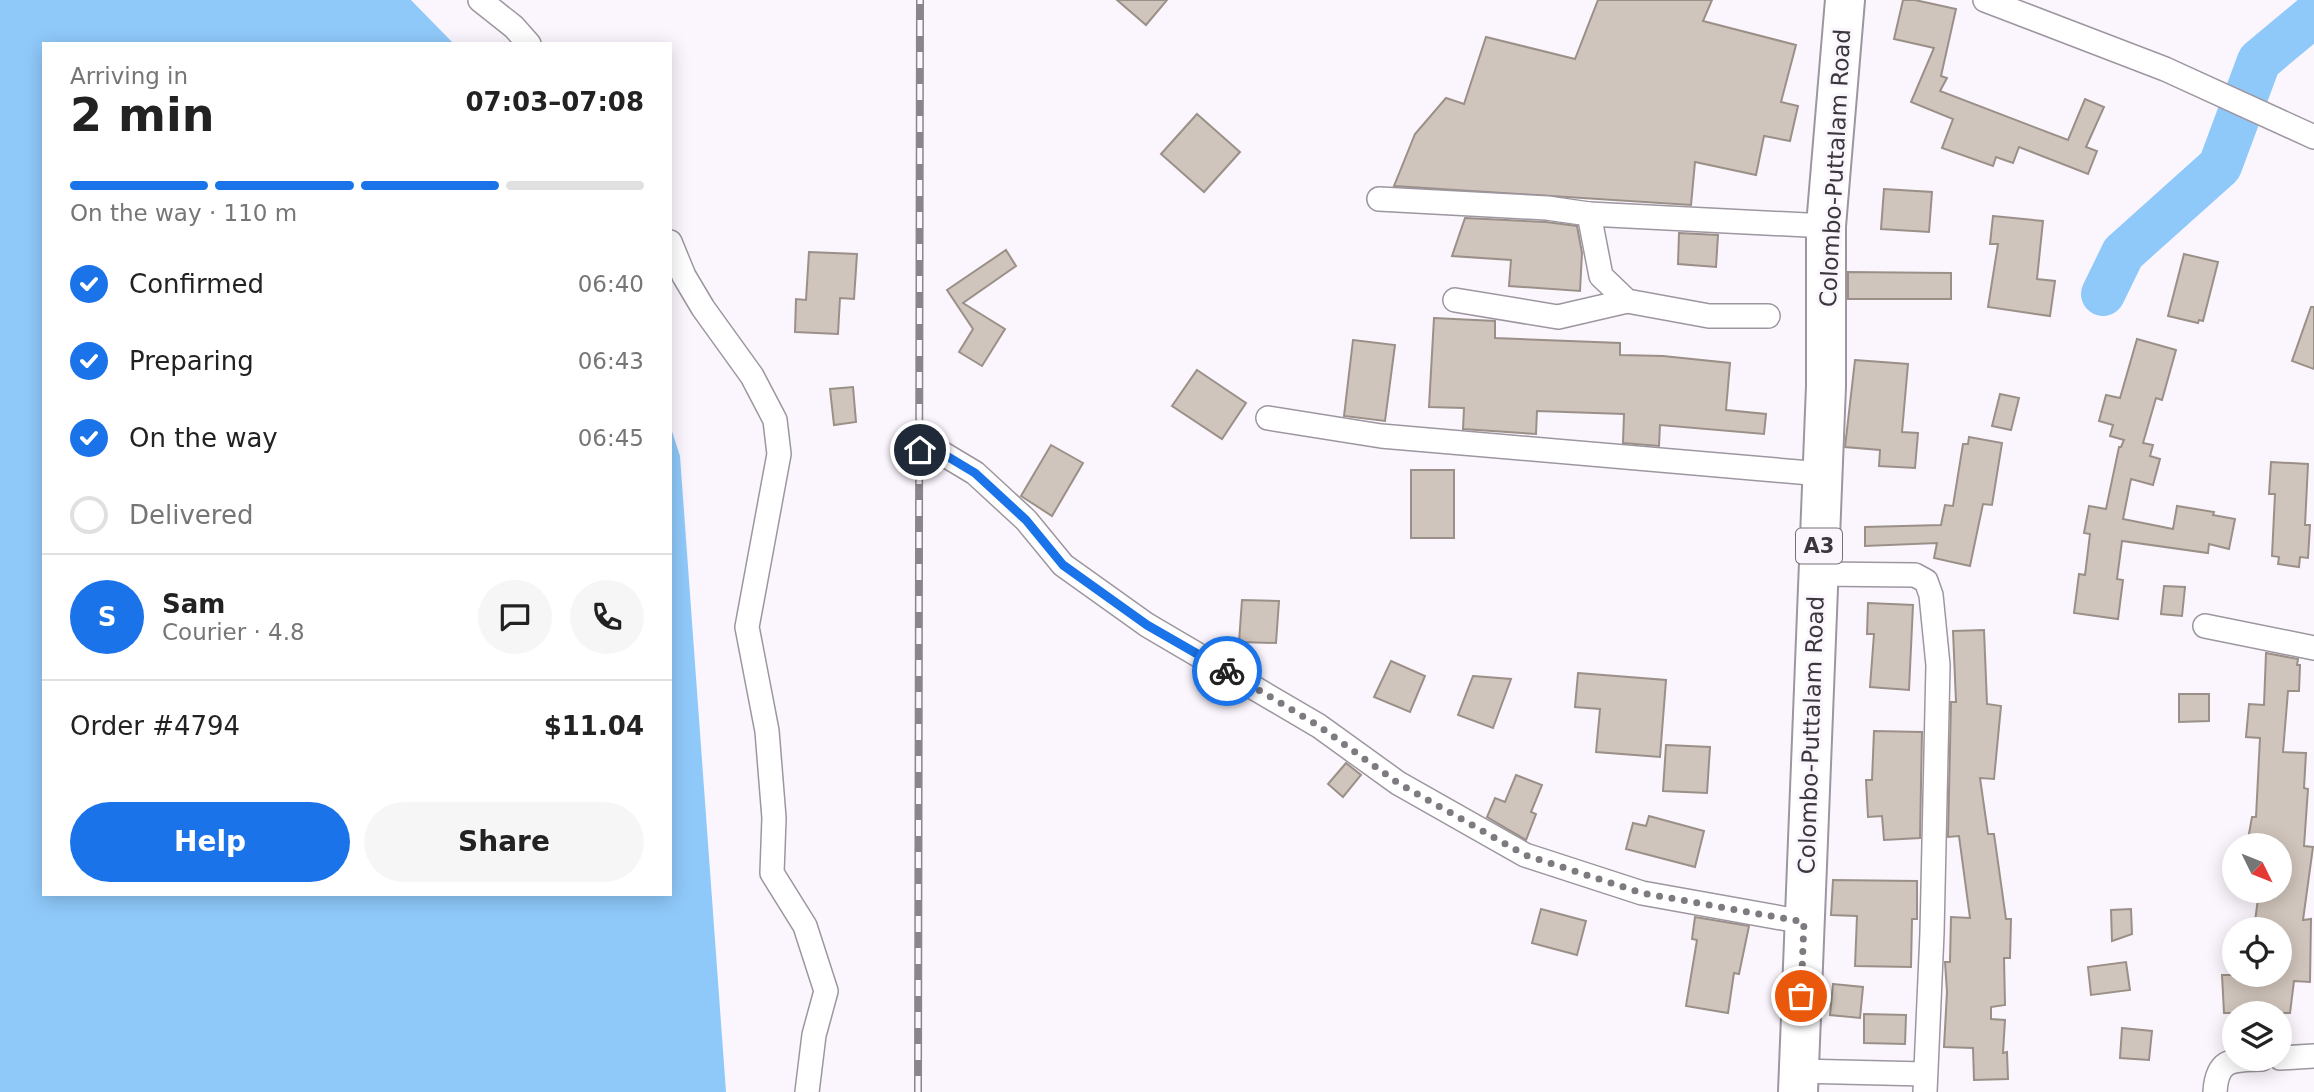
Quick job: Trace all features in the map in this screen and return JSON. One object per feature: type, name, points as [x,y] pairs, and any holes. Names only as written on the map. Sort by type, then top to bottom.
[{"type":"highway","name":"Colombo-Puttalam Road","points":[[1798,1081],[1826,386],[1826,226],[1845,0]]},
{"type":"street","points":[[480,0],[514,27],[527,42]]},
{"type":"street","points":[[1985,0],[2165,69],[2313,137]]},
{"type":"street","points":[[1379,200],[1826,226]]},
{"type":"street","points":[[1589,214],[1601,276],[1627,301]]},
{"type":"street","points":[[672,247],[684,276],[703,308],[752,376],[775,421],[779,454],[747,627],[767,731],[774,818],[772,873],[805,926],[826,990],[814,1035],[807,1092]]},
{"type":"street","points":[[1455,300],[1558,317],[1627,301],[1709,316],[1768,316]]},
{"type":"street","points":[[1268,418],[1381,436],[1822,474]]},
{"type":"street","points":[[920,450],[935,449],[975,473],[1026,520],[1063,565],[1147,625],[1319,726],[1398,783],[1525,855],[1642,893],[1804,922]]},
{"type":"street","points":[[1798,1081],[1925,1083],[1933,933],[1938,665],[1931,595],[1926,581],[1915,575],[1818,574]]},
{"type":"street","points":[[2205,626],[2314,648]]},
{"type":"street","points":[[2292,1057],[2314,1056]]},
{"type":"street","points":[[2216,1092],[2216,1078],[2222,1068]]},
{"type":"water","points":[[0,0],[411,0],[452,42],[42,42],[42,896],[672,896],[672,431],[680,456],[726,1092],[0,1092]]},
{"type":"building","points":[[1117,0],[1167,0],[1146,25]]},
{"type":"building","points":[[1598,0],[1712,0],[1703,21],[1796,45],[1781,102],[1798,106],[1790,141],[1764,136],[1756,175],[1695,162],[1691,205],[1394,186],[1415,134],[1446,98],[1464,104],[1486,37],[1575,59]]},
{"type":"building","points":[[1903,0],[1956,9],[1941,76],[1947,78],[1940,91],[2068,140],[2085,99],[2104,107],[2086,147],[2097,151],[2088,174],[2019,147],[2013,163],[1996,157],[1993,166],[1942,148],[1953,119],[1911,102],[1934,48],[1894,39]]},
{"type":"building","points":[[1197,114],[1240,152],[1204,192],[1161,154]]},
{"type":"building","points":[[1884,189],[1932,192],[1929,232],[1881,229]]},
{"type":"building","points":[[1993,216],[2043,221],[2037,279],[2055,281],[2050,316],[1988,307],[1998,244],[1990,244]]},
{"type":"building","points":[[1465,218],[1577,226],[1582,253],[1580,291],[1509,286],[1511,260],[1452,256]]},
{"type":"building","points":[[1679,233],[1718,235],[1716,267],[1678,264]]},
{"type":"building","points":[[1006,250],[1016,266],[963,303],[1005,329],[982,366],[959,352],[973,329],[947,290]]},
{"type":"building","points":[[809,252],[857,254],[854,299],[840,298],[838,334],[795,332],[796,299],[806,300]]},
{"type":"building","points":[[2184,254],[2218,262],[2203,321],[2199,320],[2198,323],[2168,316]]},
{"type":"building","points":[[1848,272],[1951,273],[1951,299],[1848,299]]},
{"type":"building","points":[[2311,307],[2314,307],[2314,369],[2292,361]]},
{"type":"building","points":[[1434,318],[1495,321],[1495,338],[1620,343],[1620,355],[1663,356],[1730,363],[1726,410],[1766,414],[1764,434],[1660,425],[1659,446],[1623,443],[1624,414],[1537,411],[1536,434],[1463,429],[1464,408],[1429,407]]},
{"type":"building","points":[[2137,339],[2176,350],[2162,400],[2156,398],[2143,443],[2153,445],[2150,456],[2160,459],[2153,485],[2131,479],[2123,519],[2173,529],[2177,506],[2214,512],[2213,515],[2235,519],[2229,549],[2209,544],[2208,553],[2122,541],[2117,579],[2123,580],[2118,619],[2074,613],[2079,574],[2085,575],[2090,534],[2084,533],[2089,506],[2106,509],[2119,447],[2124,440],[2110,436],[2113,425],[2099,421],[2106,395],[2120,398]]},
{"type":"building","points":[[1353,340],[1395,345],[1385,421],[1344,416]]},
{"type":"building","points":[[1855,360],[1908,364],[1902,432],[1918,433],[1915,468],[1879,466],[1880,450],[1845,447]]},
{"type":"building","points":[[1197,370],[1246,403],[1222,439],[1172,406]]},
{"type":"building","points":[[853,387],[856,422],[834,425],[830,389]]},
{"type":"building","points":[[2000,394],[2019,398],[2011,430],[1992,426]]},
{"type":"building","points":[[1969,437],[2002,443],[1992,505],[1983,504],[1970,566],[1934,558],[1937,543],[1865,546],[1865,527],[1941,525],[1945,505],[1953,506],[1963,444],[1968,444]]},
{"type":"building","points":[[1051,445],[1083,463],[1052,516],[1021,496]]},
{"type":"building","points":[[2271,462],[2308,464],[2305,525],[2310,525],[2308,558],[2300,557],[2299,567],[2278,564],[2279,557],[2272,556],[2275,494],[2269,494]]},
{"type":"building","points":[[1411,470],[1454,470],[1454,538],[1411,538]]},
{"type":"building","points":[[2164,586],[2185,587],[2182,616],[2161,614]]},
{"type":"building","points":[[1242,600],[1279,601],[1276,643],[1239,642]]},
{"type":"building","points":[[1868,603],[1913,605],[1909,690],[1870,687],[1874,634],[1867,634]]},
{"type":"building","points":[[1984,630],[1987,704],[2001,706],[1994,779],[1980,778],[1988,834],[1994,834],[2006,919],[2011,919],[2010,958],[2004,958],[2005,1005],[1991,1007],[1991,1019],[2005,1020],[2003,1053],[2007,1052],[2008,1079],[1974,1080],[1973,1048],[1944,1047],[1947,992],[1945,962],[1950,962],[1951,917],[1970,918],[1959,836],[1948,837],[1951,702],[1956,702],[1953,631]]},
{"type":"building","points":[[2266,653],[2298,659],[2299,691],[2288,691],[2283,752],[2306,753],[2304,788],[2308,789],[2304,846],[2313,847],[2303,920],[2311,919],[2310,982],[2294,981],[2292,1001],[2223,1001],[2223,987],[2292,987],[2292,917],[2256,917],[2257,903],[2292,903],[2292,833],[2249,833],[2252,817],[2256,817],[2260,738],[2246,737],[2249,704],[2264,705]]},
{"type":"building","points":[[1391,661],[1425,676],[1410,712],[1374,697]]},
{"type":"building","points":[[1578,673],[1666,680],[1660,757],[1596,752],[1600,709],[1575,707]]},
{"type":"building","points":[[1473,676],[1511,679],[1493,728],[1458,715]]},
{"type":"building","points":[[2179,694],[2209,694],[2209,721],[2179,722]]},
{"type":"building","points":[[1874,731],[1922,732],[1920,838],[1884,840],[1882,816],[1868,817],[1866,780],[1872,780]]},
{"type":"building","points":[[1666,745],[1710,747],[1707,793],[1663,791]]},
{"type":"building","points":[[1346,763],[1361,775],[1343,797],[1328,784]]},
{"type":"building","points":[[1516,775],[1542,785],[1531,812],[1536,814],[1526,840],[1487,817],[1495,798],[1505,802]]},
{"type":"building","points":[[1649,816],[1704,831],[1695,867],[1626,849],[1633,823],[1646,826]]},
{"type":"building","points":[[1833,880],[1917,881],[1917,919],[1912,919],[1911,967],[1855,966],[1857,916],[1831,915]]},
{"type":"building","points":[[1541,909],[1586,921],[1577,955],[1532,943]]},
{"type":"building","points":[[2131,909],[2132,934],[2112,941],[2111,910]]},
{"type":"building","points":[[1695,917],[1749,926],[1739,974],[1734,973],[1728,1013],[1686,1006],[1697,940],[1692,939]]},
{"type":"building","points":[[2126,962],[2130,990],[2091,995],[2088,967]]},
{"type":"building","points":[[1833,984],[1863,987],[1860,1018],[1830,1015]]},
{"type":"building","points":[[1864,1014],[1906,1015],[1905,1044],[1864,1043]]},
{"type":"building","points":[[2122,1028],[2152,1031],[2149,1060],[2120,1058]]},
{"type":"waterway","points":[[2103,294],[2123,253],[2220,166],[2259,61],[2314,15]]},
{"type":"railway","points":[[918,1092],[920,0]]},
{"type":"way so far","points":[[1227,671],[1319,726],[1398,783],[1525,855],[1642,893],[1804,922],[1801,996]]},
{"type":"route","points":[[920,450],[935,449],[975,473],[1026,520],[1063,565],[1147,625],[1227,671]]}]
